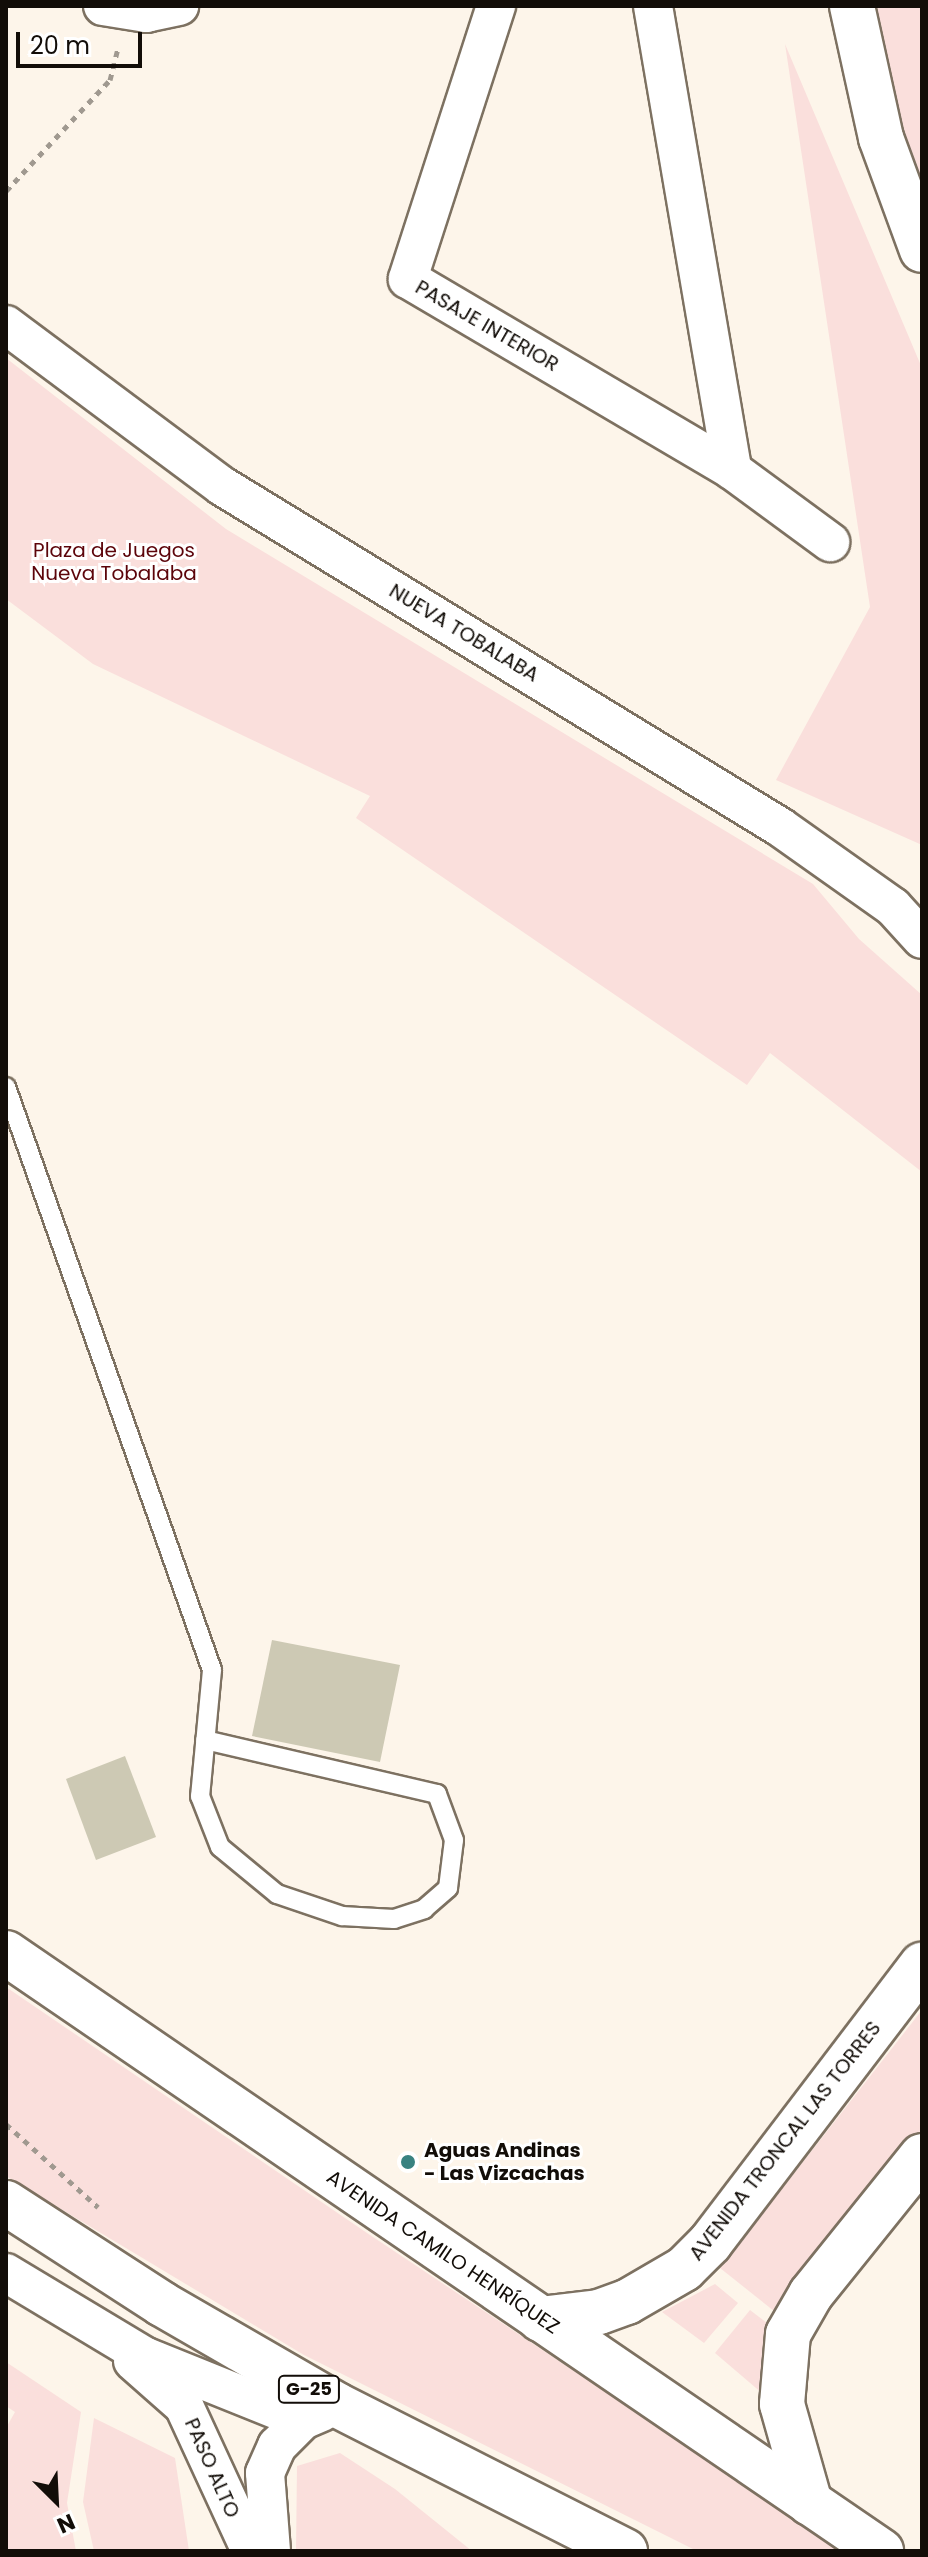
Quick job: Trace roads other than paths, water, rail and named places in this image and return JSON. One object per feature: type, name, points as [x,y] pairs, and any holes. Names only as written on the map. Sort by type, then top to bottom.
[{"type":"main road","points":[[852,6],[881,138],[922,250]]},
{"type":"main road","name":"AVENIDA CAMILO HENRÍQUEZ","points":[[6,1953],[881,2551]]},
{"type":"main road","name":"AVENIDA TRONCAL LAS TORRES","points":[[540,2319],[599,2312],[627,2302],[684,2269],[710,2243],[922,1965]]},
{"type":"main road","points":[[810,2503],[782,2404],[788,2334],[811,2294],[922,2156]]},
{"type":"main road","name":"G-25","points":[[6,2203],[320,2412],[619,2549]]},
{"type":"street","name":"PASAJE INTERIOR","points":[[496,6],[408,279],[732,470],[830,542]]},
{"type":"street","points":[[653,6],[732,470]]},
{"type":"street","name":"NUEVA TOBALABA","points":[[6,325],[222,486],[780,827],[893,907],[922,939]]},
{"type":"street","points":[[6,2273],[146,2357],[320,2412]]},
{"type":"street","name":"PASO ALTO","points":[[95,2326],[184,2406],[251,2551]]},
{"type":"street","name":"PASO ALTO","points":[[271,2551],[265,2473],[277,2446],[320,2412]]},
{"type":"lane","points":[[6,1087],[212,1670],[205,1740],[200,1796],[220,1847],[277,1894],[342,1916],[394,1919],[424,1909],[448,1888],[454,1840],[437,1794],[205,1740]]},
{"type":"place","name":"Aguas Andinas - Las Vizcachas","points":[[408,2162]]},
{"type":"park label","name":"Plaza de Juegos Nueva Tobalaba","points":[[114,562]]}]
